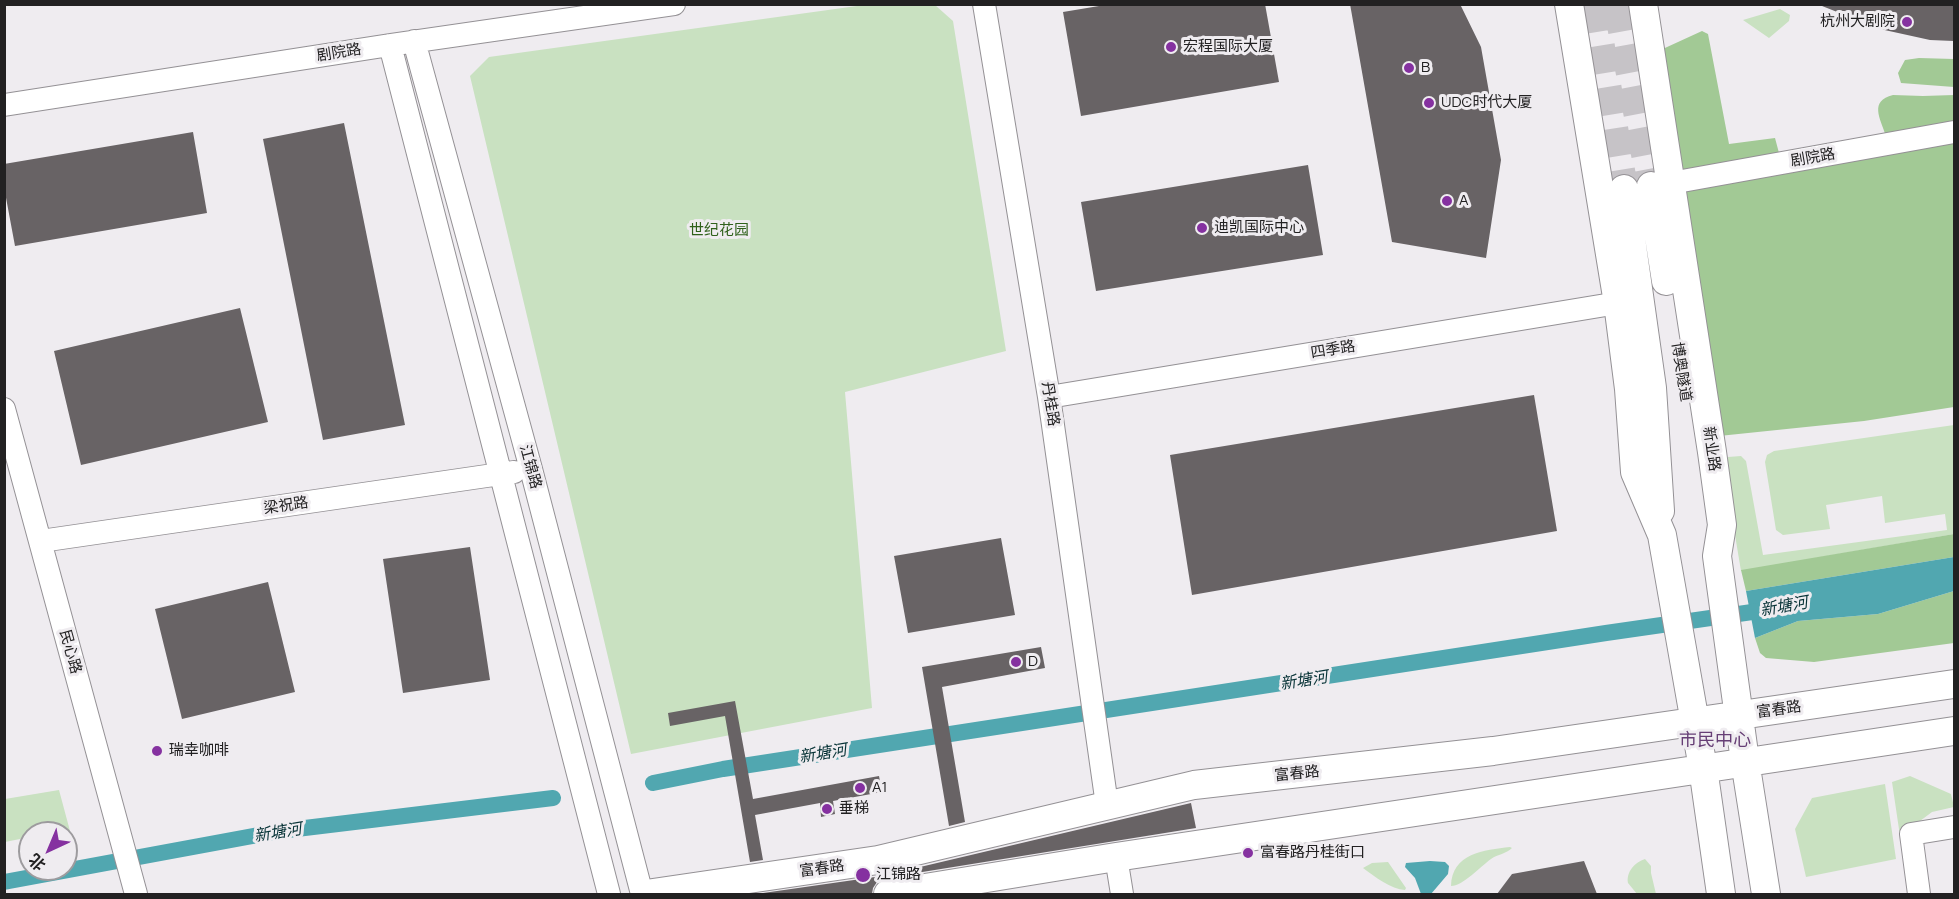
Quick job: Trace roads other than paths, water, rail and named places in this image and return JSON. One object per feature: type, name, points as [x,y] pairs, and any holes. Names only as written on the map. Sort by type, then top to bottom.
[{"type":"main road","points":[[1569,4],[1618,303],[1629,388],[1635,472],[1662,535],[1703,768],[1721,894]]},
{"type":"main road","name":"新业路","points":[[1643,4],[1648,186],[1722,525],[1717,556],[1766,894]]},
{"type":"main road","name":"博奥隧道","points":[[1648,186],[1652,388],[1662,535]]},
{"type":"main road","name":"富春路","points":[[644,894],[878,860],[1194,785],[1493,752],[1954,684]]},
{"type":"main road","points":[[888,894],[1116,857],[1954,731]]},
{"type":"street","name":"剧院路","points":[[4,105],[414,41],[674,4]]},
{"type":"street","name":"丹桂路","points":[[984,4],[1049,397],[1107,805]]},
{"type":"street","name":"江锦路","points":[[414,41],[644,894]]},
{"type":"street","name":"江锦路","points":[[390,45],[609,894]]},
{"type":"street","name":"剧院路","points":[[1648,186],[1954,132]]},
{"type":"street","name":"四季路","points":[[1049,397],[1618,303]]},
{"type":"street","name":"民心路","points":[[4,409],[136,894]]},
{"type":"street","name":"梁祝路","points":[[41,541],[531,469]]},
{"type":"street","points":[[1919,894],[1911,834],[1954,827]]},
{"type":"street","points":[[1116,857],[1122,894]]},
{"type":"water","points":[[1954,557],[1954,591],[1878,614],[1798,621],[1755,638],[1746,591]]},
{"type":"water","points":[[1445,862],[1449,866],[1448,874],[1431,894],[1421,894],[1415,878],[1405,867],[1406,863]]},
{"type":"waterway","name":"新塘河","points":[[653,783],[723,769],[1773,609]]},
{"type":"waterway","name":"新塘河","points":[[4,882],[280,831],[553,798]]},
{"type":"tunnel","points":[[1594,4],[1624,189]]},
{"type":"tunnel","points":[[1617,4],[1651,186]]},
{"type":"place","name":"杭州大剧院","points":[[1907,22]]},
{"type":"place","name":"宏程国际大厦","points":[[1171,47]]},
{"type":"place","name":"B","points":[[1409,68]]},
{"type":"place","name":"UDC时代大厦","points":[[1429,103]]},
{"type":"place","name":"A","points":[[1447,201]]},
{"type":"place","name":"迪凯国际中心","points":[[1202,228]]},
{"type":"place","name":"D","points":[[1016,662]]},
{"type":"place","name":"瑞幸咖啡","points":[[157,751]]},
{"type":"place","name":"A1","points":[[860,788]]},
{"type":"place","name":"垂梯","points":[[827,809]]},
{"type":"place","name":"富春路丹桂街口","points":[[1248,853]]},
{"type":"place","name":"江锦路","points":[[863,875]]},
{"type":"district","name":"市民中心","points":[[1715,741]]},
{"type":"park label","name":"世纪花园","points":[[719,231]]}]
